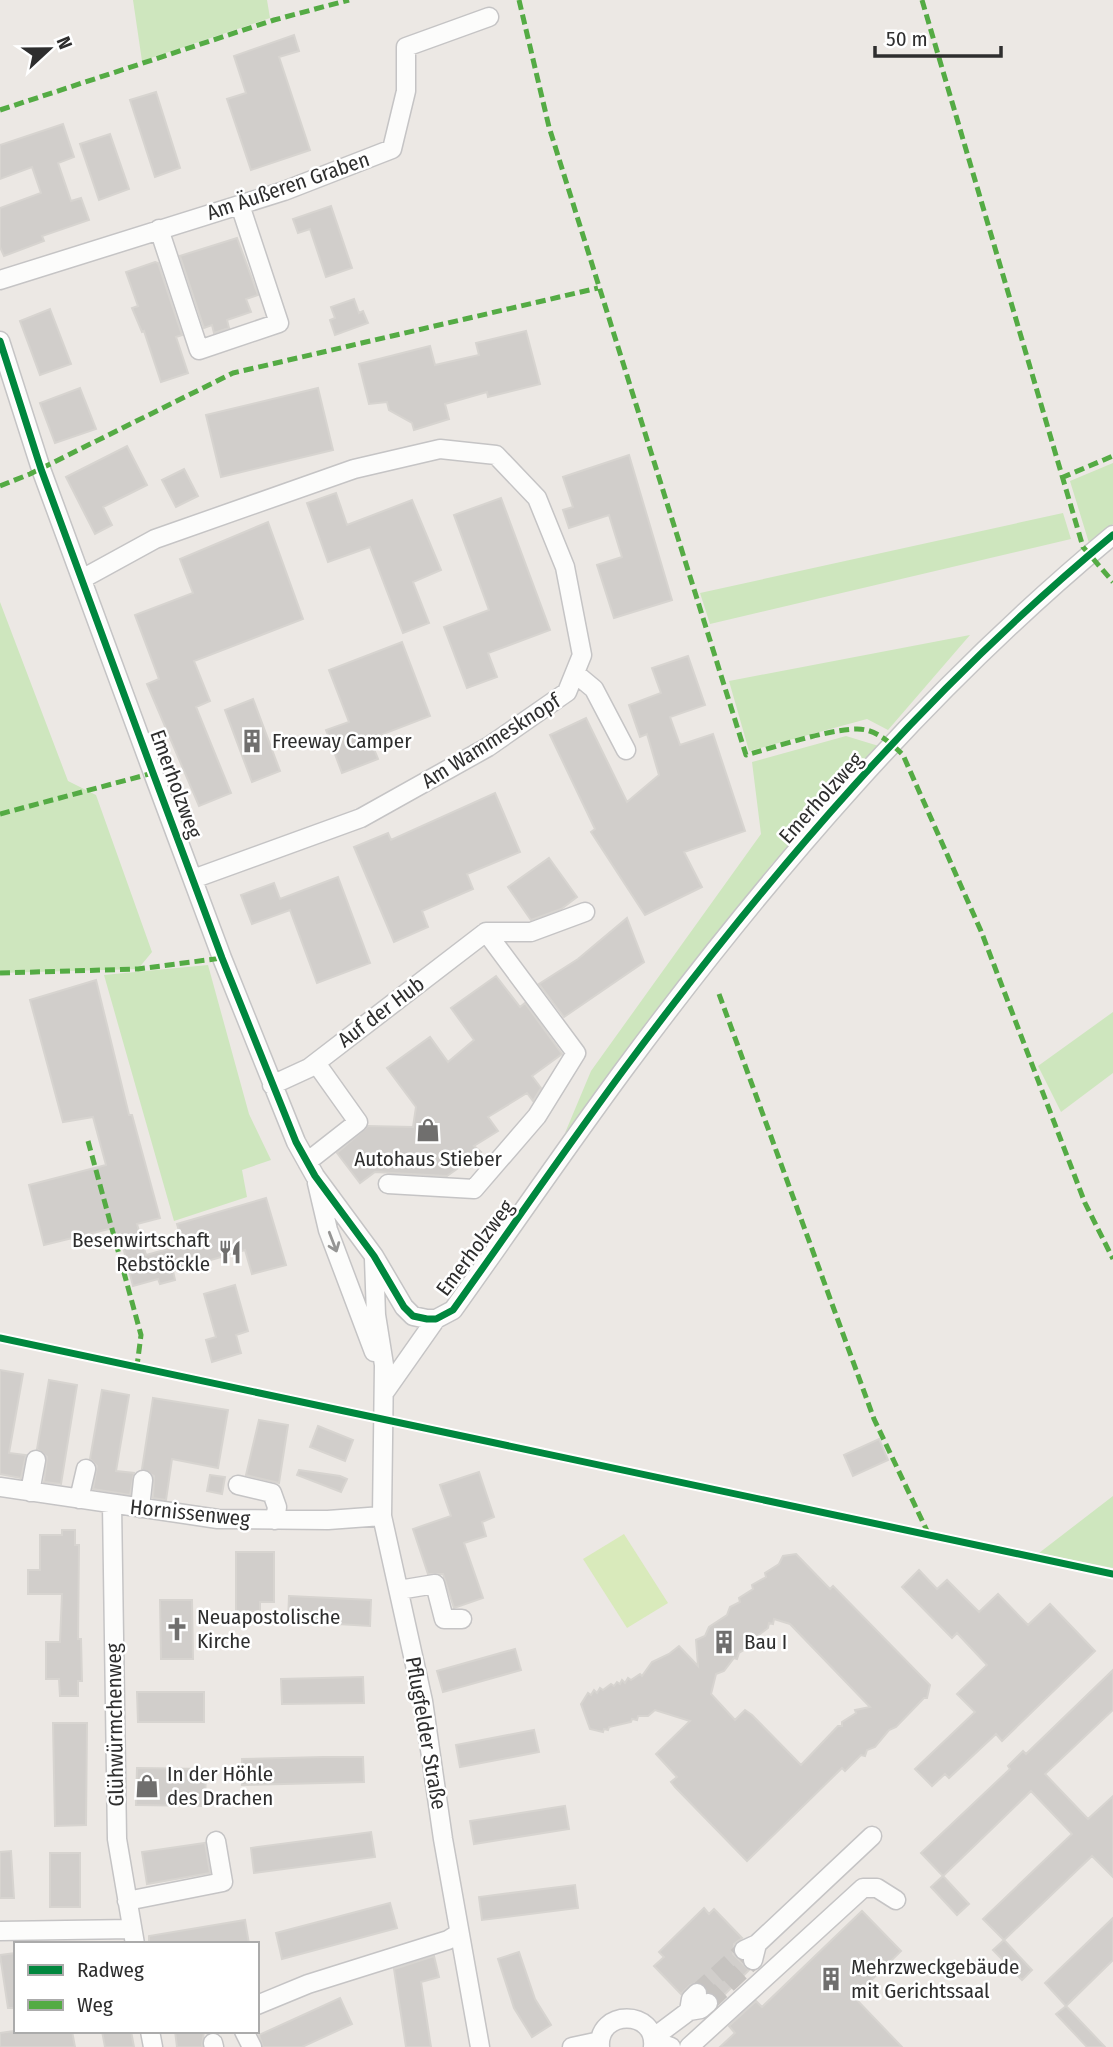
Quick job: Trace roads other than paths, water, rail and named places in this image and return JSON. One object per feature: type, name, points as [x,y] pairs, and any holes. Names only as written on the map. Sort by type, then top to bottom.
[{"type":"street","name":"Am Äußeren Graben","points":[[0,280],[284,191],[392,149],[406,91],[406,47],[489,17]]},
{"type":"street","points":[[159,229],[199,350],[279,323],[240,205]]},
{"type":"street","name":"Emerholzweg","points":[[0,341],[41,468],[192,879],[272,1085],[311,1169],[328,1230],[376,1358],[384,1393]]},
{"type":"street","name":"Am Wammesknopf","points":[[82,579],[155,539],[354,470],[440,449],[496,455],[537,498],[565,567],[582,655],[567,692],[488,747],[361,818],[192,879]]},
{"type":"street","name":"Emerholzweg","points":[[311,1169],[373,1256],[404,1307],[413,1316],[436,1319],[453,1310],[624,1069],[788,861],[959,674],[1028,607],[1113,535]]},
{"type":"street","points":[[576,674],[594,688],[626,750]]},
{"type":"street","points":[[486,932],[531,932],[585,912]]},
{"type":"street","points":[[388,1184],[474,1189],[537,1116],[576,1053],[486,932]]},
{"type":"street","name":"Auf der Hub","points":[[272,1085],[316,1063],[486,932]]},
{"type":"street","points":[[311,1169],[358,1122],[316,1063]]},
{"type":"street","name":"Emerholzweg","points":[[373,1256],[384,1393],[383,1419]]},
{"type":"street","points":[[384,1393],[436,1319]]},
{"type":"street","name":"Pflugfelder Straße","points":[[383,1419],[382,1516],[424,1701],[459,1933],[481,2047]]},
{"type":"street","points":[[30,1492],[36,1460]]},
{"type":"street","points":[[79,1499],[86,1469]]},
{"type":"street","points":[[139,1508],[143,1480]]},
{"type":"street","points":[[238,1485],[272,1493],[277,1507],[275,1520]]},
{"type":"street","name":"Hornissenweg","points":[[0,1487],[139,1508],[209,1527],[275,1520],[382,1516]]},
{"type":"street","name":"Glühwürmchenweg","points":[[112,1504],[117,1839],[133,1936]]},
{"type":"street","points":[[399,1590],[435,1584],[444,1619],[462,1619]]},
{"type":"street","points":[[751,1951],[872,1836]]},
{"type":"street","points":[[127,1901],[223,1882],[216,1841]]},
{"type":"street","points":[[689,2047],[863,1888],[877,1888],[895,1900]]},
{"type":"street","points":[[0,1931],[133,1936]]},
{"type":"street","points":[[259,2004],[308,1984],[448,1940],[459,1933]]},
{"type":"street","points":[[572,2047],[600,2044],[604,2029],[614,2020],[627,2017],[639,2020],[657,2043],[688,2011],[701,2009],[703,1998]]},
{"type":"tunnel","points":[[697,1993],[744,1950]]},
{"type":"tunnel","points":[[708,2003],[753,1960]]},
{"type":"place","name":"Freeway Camper","points":[[252,741]]},
{"type":"place","name":"Autohaus Stieber","points":[[428,1130]]},
{"type":"place","name":"Besenwirtschaft Rebstöckle","points":[[230,1252]]},
{"type":"place","name":"Neuapostolische Kirche","points":[[177,1629]]},
{"type":"place","name":"Bau I","points":[[724,1642]]},
{"type":"place","name":"In der Höhle des Drachen","points":[[147,1786]]},
{"type":"place","name":"Mehrzweckgebäude mit Gerichtssaal","points":[[831,1979]]}]
